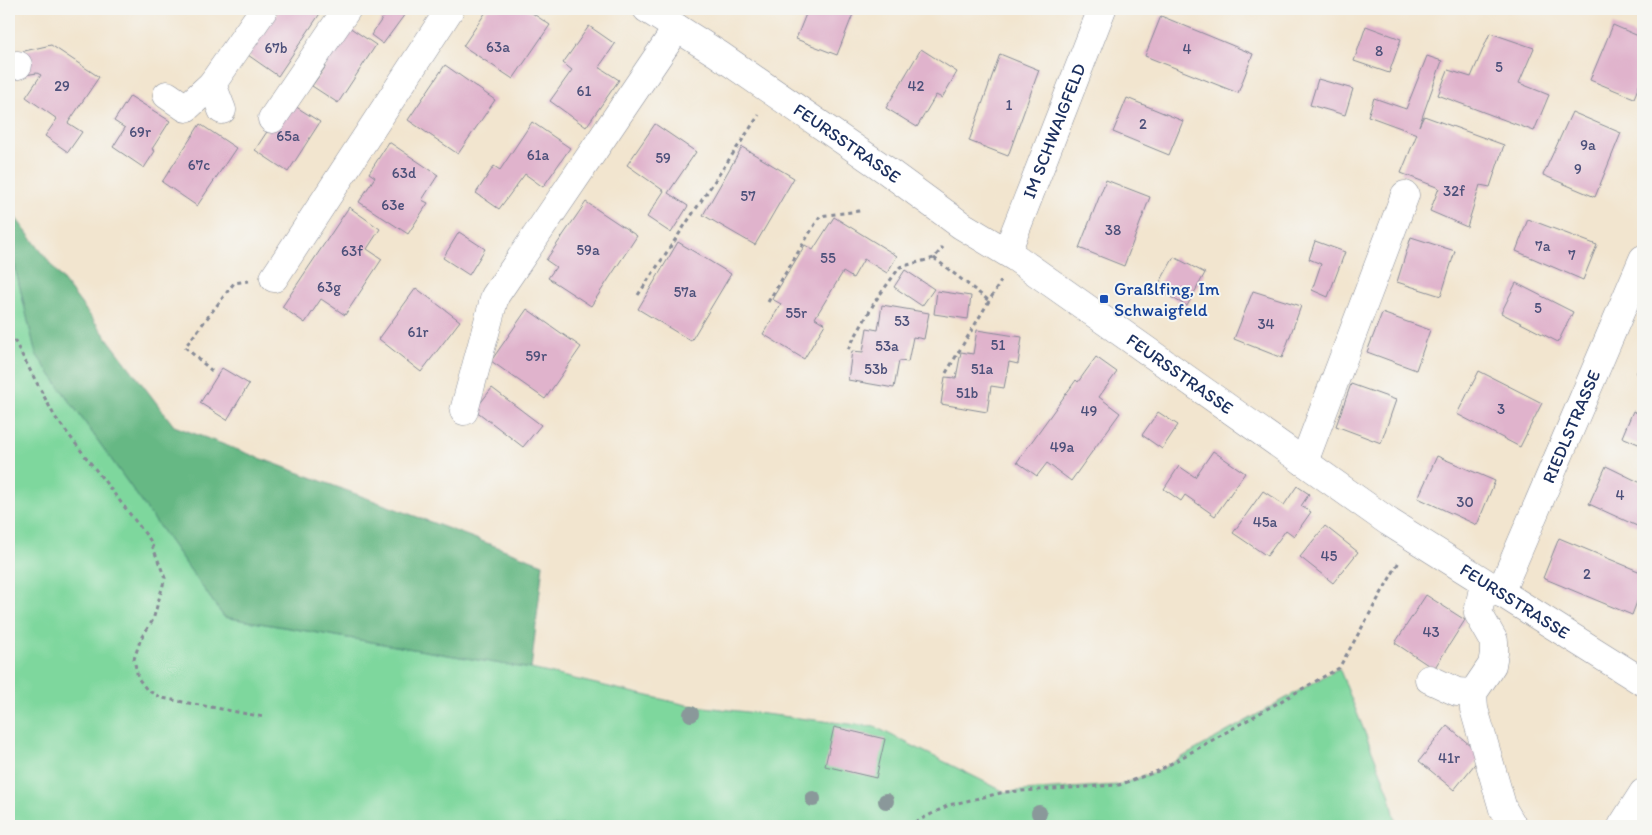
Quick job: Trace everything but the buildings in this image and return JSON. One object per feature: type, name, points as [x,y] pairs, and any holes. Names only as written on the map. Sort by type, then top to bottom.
[{"type":"street","points":[[167,95],[186,108],[212,84],[264,9]]},
{"type":"street","points":[[272,119],[347,9]]},
{"type":"street","points":[[274,278],[450,9]]},
{"type":"street","name":"FEURSSTRASSE","points":[[647,9],[886,170],[961,225],[1011,255],[1412,538],[1643,682]]},
{"type":"street","name":"IM SCHWAIGFELD","points":[[1011,255],[1102,9]]},
{"type":"street","points":[[464,411],[495,296],[677,28]]},
{"type":"street","points":[[212,84],[222,110]]},
{"type":"street","points":[[1304,462],[1405,195]]},
{"type":"street","name":"RIEDLSTRASSE","points":[[1473,693],[1492,665],[1494,653],[1494,641],[1478,613],[1492,588],[1643,259]]},
{"type":"street","points":[[1429,678],[1457,692],[1473,693],[1474,708],[1503,809],[1513,826]]},
{"type":"street","points":[[1622,826],[1643,793]]},
{"type":"path","points":[[638,295],[774,93]]},
{"type":"path","points":[[768,302],[820,216],[860,211]]},
{"type":"path","points":[[848,349],[876,300],[900,267],[934,258],[961,225]]},
{"type":"path","points":[[946,373],[988,300],[1011,255]]},
{"type":"path","points":[[934,258],[988,300]]},
{"type":"path","points":[[212,372],[185,347],[234,283],[274,278]]},
{"type":"path","points":[[14,340],[54,417],[103,477],[150,540],[165,578],[153,620],[137,647],[134,659],[138,678],[148,690],[162,698],[264,717]]},
{"type":"path","points":[[908,826],[949,805],[1005,792],[1119,786],[1158,771],[1339,668],[1412,538]]},
{"type":"green space","points":[[9,209],[174,426],[543,564],[531,669],[224,617],[36,354],[9,242]]},
{"type":"green space","points":[[9,242],[36,354],[224,617],[531,669],[687,705],[875,727],[1005,792],[1119,785],[1158,771],[1339,668],[1389,793],[1397,826],[9,826]]},
{"type":"place","name":"Graßlfing, Im Schwaigfeld","points":[[1104,299]]}]
